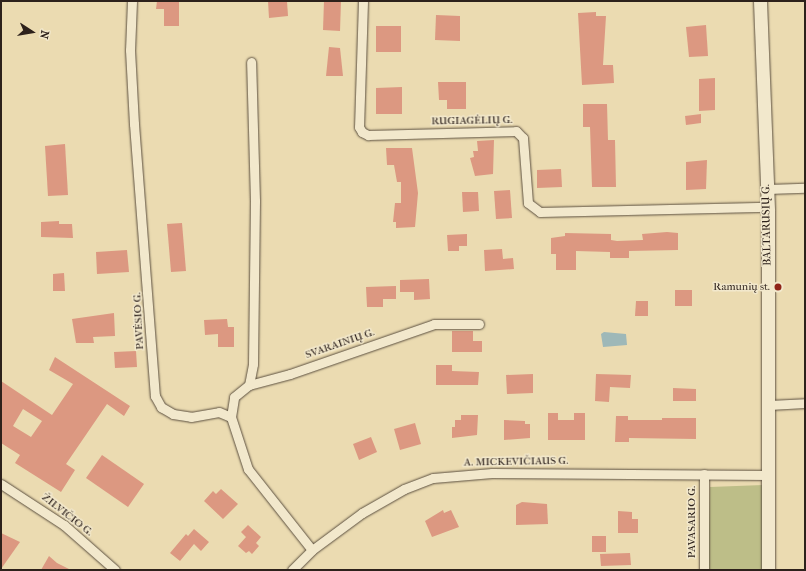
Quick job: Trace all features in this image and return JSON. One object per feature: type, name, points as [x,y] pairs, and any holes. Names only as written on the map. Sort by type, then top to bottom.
[{"type":"main road","name":"BALTARUSIŲ G.","points":[[760,1],[768,207],[768,570]]},
{"type":"street","name":"PAVĖSIO G.","points":[[132,1],[130,50],[134,124],[155,396],[161,407],[173,414],[191,417],[219,412],[231,417]]},
{"type":"street","name":"RUGIAGĖLIŲ G.","points":[[363,1],[359,127],[362,132],[368,135],[516,131],[523,138],[528,203],[540,212],[768,207]]},
{"type":"street","points":[[249,385],[253,364],[254,216],[251,62]]},
{"type":"street","points":[[767,189],[805,188]]},
{"type":"street","name":"SVARAINIŲ G.","points":[[231,417],[234,397],[249,385],[290,374],[434,324],[479,324]]},
{"type":"street","points":[[769,405],[805,403]]},
{"type":"street","points":[[231,417],[248,468],[312,550]]},
{"type":"street","name":"A. MICKEVIČIAUS G.","points":[[292,570],[312,550],[362,513],[404,489],[433,478],[492,473],[769,475]]},
{"type":"street","name":"PAVASARIO G.","points":[[704,474],[704,570]]},
{"type":"street","name":"ŽILVIČIO G.","points":[[1,484],[64,525],[115,570]]},
{"type":"green space","points":[[763,485],[762,570],[708,570],[710,487]]},
{"type":"water","points":[[604,332],[626,334],[627,345],[603,347],[601,334]]},
{"type":"building","points":[[157,1],[179,1],[179,26],[164,26],[164,9],[156,9]]},
{"type":"building","points":[[268,1],[287,1],[288,16],[269,18]]},
{"type":"building","points":[[324,1],[341,1],[340,31],[323,30]]},
{"type":"building","points":[[596,12],[596,16],[606,16],[603,65],[613,65],[614,83],[582,85],[578,13]]},
{"type":"building","points":[[436,15],[460,16],[460,41],[435,40]]},
{"type":"building","points":[[706,25],[708,56],[689,57],[686,27]]},
{"type":"building","points":[[376,26],[401,26],[401,52],[376,52]]},
{"type":"building","points":[[329,47],[340,48],[343,76],[326,76]]},
{"type":"building","points":[[715,78],[715,110],[699,111],[699,79]]},
{"type":"building","points":[[438,82],[466,82],[466,109],[447,109],[447,100],[439,100]]},
{"type":"building","points":[[402,87],[402,114],[376,114],[376,88]]},
{"type":"building","points":[[583,104],[607,104],[608,140],[615,140],[616,187],[592,187],[590,127],[583,127]]},
{"type":"building","points":[[701,114],[701,123],[686,125],[685,116]]},
{"type":"building","points":[[494,140],[493,174],[475,176],[470,158],[474,157],[473,151],[478,151],[477,141]]},
{"type":"building","points":[[65,144],[68,195],[48,196],[45,146]]},
{"type":"building","points":[[386,148],[412,148],[418,193],[415,227],[396,228],[396,222],[393,222],[395,203],[401,203],[401,182],[397,182],[394,165],[387,165]]},
{"type":"building","points":[[707,160],[706,189],[686,190],[686,162]]},
{"type":"building","points":[[561,169],[562,187],[537,188],[537,170]]},
{"type":"building","points":[[510,190],[512,218],[496,219],[494,191]]},
{"type":"building","points":[[462,192],[478,192],[479,211],[463,212]]},
{"type":"building","points":[[59,221],[59,224],[72,224],[73,238],[41,237],[41,222]]},
{"type":"building","points":[[182,223],[186,271],[171,272],[167,224]]},
{"type":"building","points":[[667,232],[678,233],[678,250],[629,251],[629,258],[610,258],[610,252],[576,251],[576,270],[556,270],[556,254],[551,254],[551,238],[565,236],[565,233],[611,234],[611,240],[617,241],[643,240],[642,234]]},
{"type":"building","points":[[467,234],[467,246],[459,246],[459,251],[448,251],[447,235]]},
{"type":"building","points":[[502,249],[503,259],[513,258],[514,269],[485,271],[484,250]]},
{"type":"building","points":[[127,250],[129,272],[97,274],[96,252]]},
{"type":"building","points":[[64,273],[65,291],[53,291],[53,274]]},
{"type":"building","points":[[429,279],[430,299],[414,300],[414,292],[400,292],[400,280]]},
{"type":"building","points":[[396,286],[396,299],[383,299],[383,307],[367,307],[366,287]]},
{"type":"building","points":[[675,290],[692,290],[692,306],[675,306]]},
{"type":"building","points":[[636,301],[648,301],[648,316],[635,316]]},
{"type":"building","points":[[114,313],[115,336],[93,337],[94,343],[76,343],[72,319]]},
{"type":"building","points":[[227,319],[228,327],[234,327],[234,347],[218,347],[218,334],[205,335],[204,320]]},
{"type":"building","points":[[452,331],[473,331],[473,341],[482,341],[482,352],[452,352]]},
{"type":"building","points":[[136,351],[137,367],[115,368],[114,352]]},
{"type":"building","points":[[55,357],[130,406],[124,416],[107,404],[66,464],[75,470],[61,492],[15,463],[20,455],[1,443],[1,381],[52,415],[73,384],[49,370]],"holes":[[[23,409],[42,421],[31,437],[13,426]]]},
{"type":"building","points":[[436,365],[452,365],[452,371],[479,372],[478,385],[436,385]]},
{"type":"building","points":[[533,374],[533,393],[507,394],[506,375]]},
{"type":"building","points":[[596,374],[631,375],[630,388],[610,387],[609,402],[595,401]]},
{"type":"building","points":[[673,388],[696,389],[696,401],[673,401]]},
{"type":"building","points":[[548,413],[558,413],[558,420],[574,420],[574,413],[585,413],[585,440],[548,440]]},
{"type":"building","points":[[461,415],[478,415],[477,435],[452,438],[452,427],[455,427],[455,420],[461,420]]},
{"type":"building","points":[[616,416],[628,416],[628,420],[696,418],[696,439],[629,438],[629,442],[615,442]]},
{"type":"building","points":[[504,420],[525,421],[525,424],[530,424],[530,438],[504,440]]},
{"type":"building","points":[[415,423],[421,444],[400,450],[394,429]]},
{"type":"building","points":[[371,437],[377,452],[359,460],[353,444]]},
{"type":"building","points":[[102,455],[144,484],[128,507],[86,478]]},
{"type":"building","points":[[221,489],[238,504],[223,519],[204,501],[213,491],[216,494]]},
{"type":"building","points":[[522,502],[547,504],[548,524],[516,525],[516,505]]},
{"type":"building","points":[[443,510],[444,513],[451,510],[459,527],[432,537],[425,521]]},
{"type":"building","points":[[618,511],[632,512],[632,519],[638,519],[638,533],[618,533]]},
{"type":"building","points":[[248,525],[261,537],[256,543],[259,546],[252,554],[249,551],[246,553],[238,546],[246,537],[241,532]]},
{"type":"building","points":[[194,529],[209,542],[201,551],[194,544],[180,561],[170,553],[186,534],[188,536]]},
{"type":"building","points":[[1,533],[20,542],[1,569]]},
{"type":"building","points":[[592,536],[606,536],[606,552],[592,552]]},
{"type":"building","points":[[630,553],[631,565],[601,566],[600,554]]},
{"type":"building","points":[[49,556],[57,563],[71,570],[41,570]]},
{"type":"place","name":"Ramunių st.","points":[[778,287]]}]
